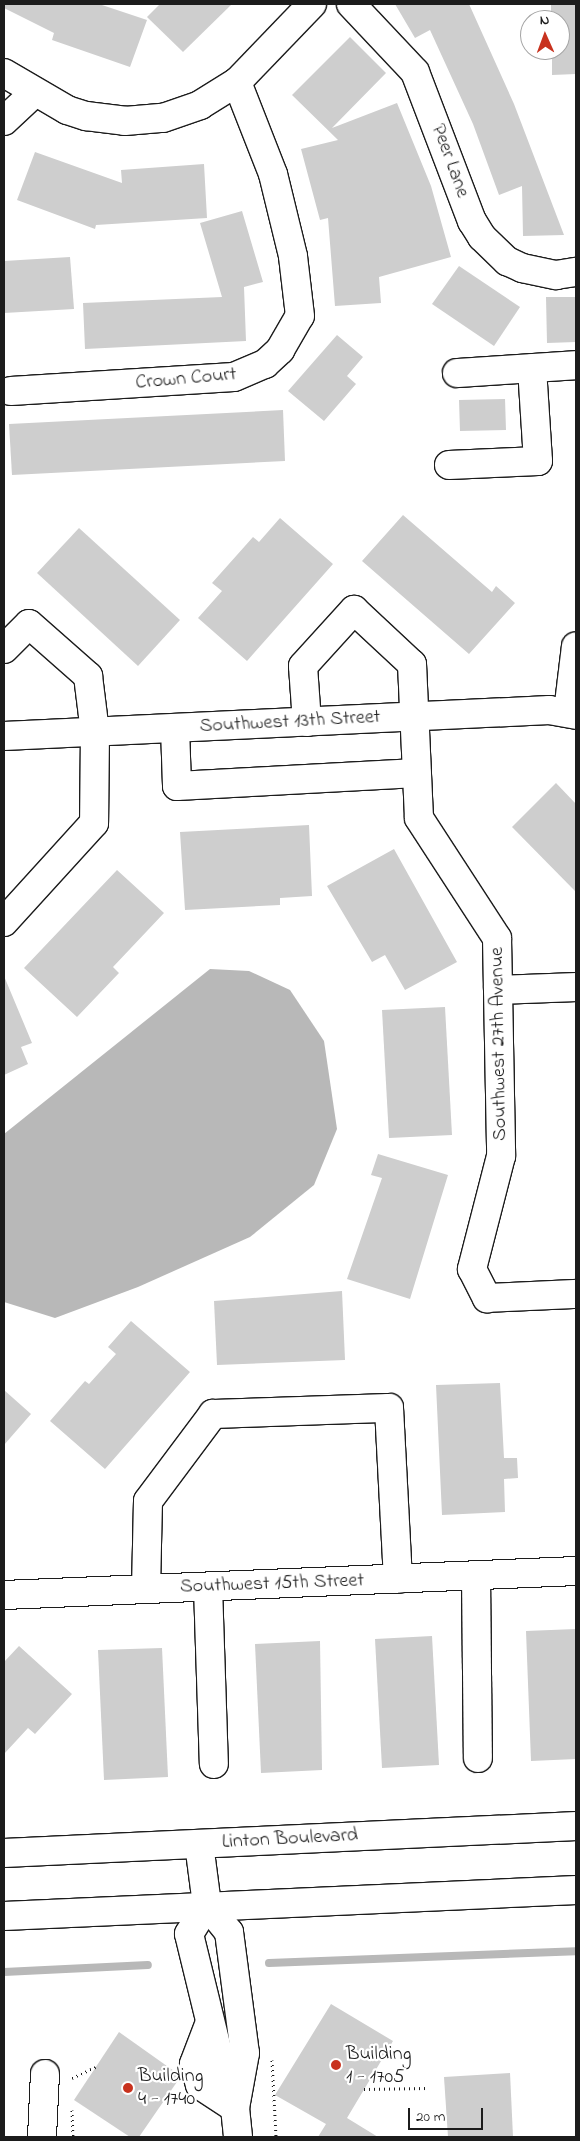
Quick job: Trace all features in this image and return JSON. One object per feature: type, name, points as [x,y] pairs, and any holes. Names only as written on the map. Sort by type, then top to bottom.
[{"type":"street","points":[[4,73],[34,93],[86,116],[144,121],[200,105],[237,82],[312,4]]},
{"type":"street","name":"Peer Lane","points":[[351,4],[415,72],[424,90],[472,221],[482,237],[500,255],[522,268],[556,275],[576,272]]},
{"type":"street","name":"Crown Court","points":[[10,391],[234,377],[265,364],[280,350],[300,316],[294,256],[274,174],[237,82]]},
{"type":"street","points":[[4,121],[34,93]]},
{"type":"street","points":[[457,373],[576,365]]},
{"type":"street","points":[[448,465],[538,461],[532,368]]},
{"type":"street","name":"Southwest 27th Avenue","points":[[307,722],[303,666],[354,610],[412,664],[417,716],[417,773],[420,818],[497,938],[501,1156],[472,1268],[487,1298],[576,1294]]},
{"type":"street","points":[[4,648],[29,624],[88,676],[95,732],[94,823],[4,922]]},
{"type":"street","points":[[572,714],[576,646]]},
{"type":"street","name":"Southwest 13th Street","points":[[4,736],[549,710],[572,714]]},
{"type":"street","points":[[174,728],[177,786],[417,773]]},
{"type":"street","points":[[498,990],[576,987]]},
{"type":"street","points":[[146,1589],[148,1501],[213,1414],[389,1408],[398,1579]]},
{"type":"street","name":"Southwest 15th Street","points":[[4,1595],[576,1571]]},
{"type":"street","points":[[476,1576],[478,1758]]},
{"type":"street","points":[[208,1587],[214,1764]]},
{"type":"street","name":"Linton Boulevard","points":[[4,1853],[576,1826]]},
{"type":"street","points":[[199,1844],[207,1905],[229,1932],[245,2053],[235,2108]]},
{"type":"street","points":[[4,1916],[207,1905],[576,1890]]},
{"type":"street","points":[[207,1905],[189,1934],[210,2022],[235,2108],[238,2137]]},
{"type":"street","points":[[42,2137],[45,2074]]},
{"type":"path","points":[[245,2053],[272,2056],[276,2137]]},
{"type":"path","points":[[70,2088],[70,2079],[96,2067]]},
{"type":"path","points":[[364,2089],[428,2088]]},
{"type":"path","points":[[72,2108],[73,2137]]},
{"type":"shaded area","points":[[210,969],[249,971],[290,990],[324,1041],[337,1129],[314,1185],[250,1237],[138,1287],[55,1318],[4,1302],[4,1134]]},
{"type":"building","points":[[4,4],[99,4],[147,20],[130,67],[52,40],[54,33],[4,8]]},
{"type":"building","points":[[160,4],[232,4],[183,52],[147,17]]},
{"type":"building","points":[[395,4],[469,4],[514,104],[564,235],[523,236],[522,186],[499,195],[473,124],[430,30],[415,38]]},
{"type":"building","points":[[551,4],[576,4],[576,74],[552,75],[552,60],[570,60],[570,10],[551,10]]},
{"type":"building","points":[[350,37],[386,73],[332,128],[397,103],[431,186],[451,257],[379,277],[381,303],[335,306],[328,218],[320,220],[301,149],[338,140],[292,95]]},
{"type":"building","points":[[35,152],[122,183],[121,170],[204,164],[207,218],[96,225],[95,229],[17,200]]},
{"type":"building","points":[[242,211],[263,282],[244,287],[246,341],[85,349],[83,303],[222,297],[200,223]]},
{"type":"building","points":[[70,257],[74,309],[4,313],[4,261]]},
{"type":"building","points":[[459,266],[520,307],[494,346],[432,304]]},
{"type":"building","points":[[546,297],[576,297],[576,342],[547,343]]},
{"type":"building","points":[[337,335],[363,357],[347,376],[356,384],[324,421],[288,391]]},
{"type":"building","points":[[505,399],[506,430],[460,431],[459,400]]},
{"type":"building","points":[[283,410],[285,461],[12,475],[9,424]]},
{"type":"building","points":[[403,515],[492,592],[496,586],[515,603],[469,654],[362,561]]},
{"type":"building","points":[[280,518],[333,564],[247,661],[198,618],[222,591],[212,583],[253,537],[259,542]]},
{"type":"building","points":[[79,528],[180,620],[138,666],[37,573]]},
{"type":"building","points":[[556,783],[576,804],[576,892],[512,827]]},
{"type":"building","points":[[309,825],[312,896],[280,898],[280,905],[185,910],[180,832]]},
{"type":"building","points":[[394,849],[457,962],[405,990],[385,955],[372,962],[327,886]]},
{"type":"building","points":[[117,870],[164,913],[113,967],[119,973],[77,1017],[24,968]]},
{"type":"building","points":[[4,976],[32,1043],[21,1047],[28,1064],[4,1075]]},
{"type":"building","points":[[445,1007],[452,1135],[389,1138],[382,1010]]},
{"type":"building","points":[[378,1154],[448,1175],[410,1299],[347,1279],[382,1178],[371,1175]]},
{"type":"building","points":[[342,1291],[345,1360],[217,1365],[214,1301]]},
{"type":"building","points":[[131,1321],[190,1372],[105,1469],[50,1421],[85,1381],[89,1384],[116,1354],[108,1347]]},
{"type":"building","points":[[500,1383],[504,1458],[517,1458],[518,1478],[504,1479],[505,1512],[442,1515],[436,1385]]},
{"type":"building","points":[[4,1390],[31,1414],[4,1445]]},
{"type":"building","points":[[576,1629],[576,1759],[531,1761],[526,1631]]},
{"type":"building","points":[[432,1636],[439,1765],[382,1768],[375,1639]]},
{"type":"building","points":[[320,1641],[322,1770],[261,1773],[255,1644]]},
{"type":"building","points":[[19,1646],[72,1694],[35,1734],[28,1728],[4,1754],[4,1662]]},
{"type":"building","points":[[162,1648],[168,1777],[104,1780],[98,1650]]},
{"type":"building","name":"Building 1 - 1705","points":[[331,2004],[393,2041],[347,2118],[378,2137],[318,2137],[326,2124],[275,2095]]},
{"type":"building","name":"Building 4 - 1740","points":[[119,2032],[181,2076],[139,2137],[130,2137],[74,2100]]},
{"type":"building","points":[[510,2073],[513,2137],[448,2137],[444,2077]]},
{"type":"waterway","points":[[269,1963],[576,1951]]},
{"type":"waterway","points":[[4,1972],[148,1965]]},
{"type":"place","name":"Building 1 - 1705","points":[[336,2065]]},
{"type":"place","name":"Building 4 - 1740","points":[[128,2088]]}]
